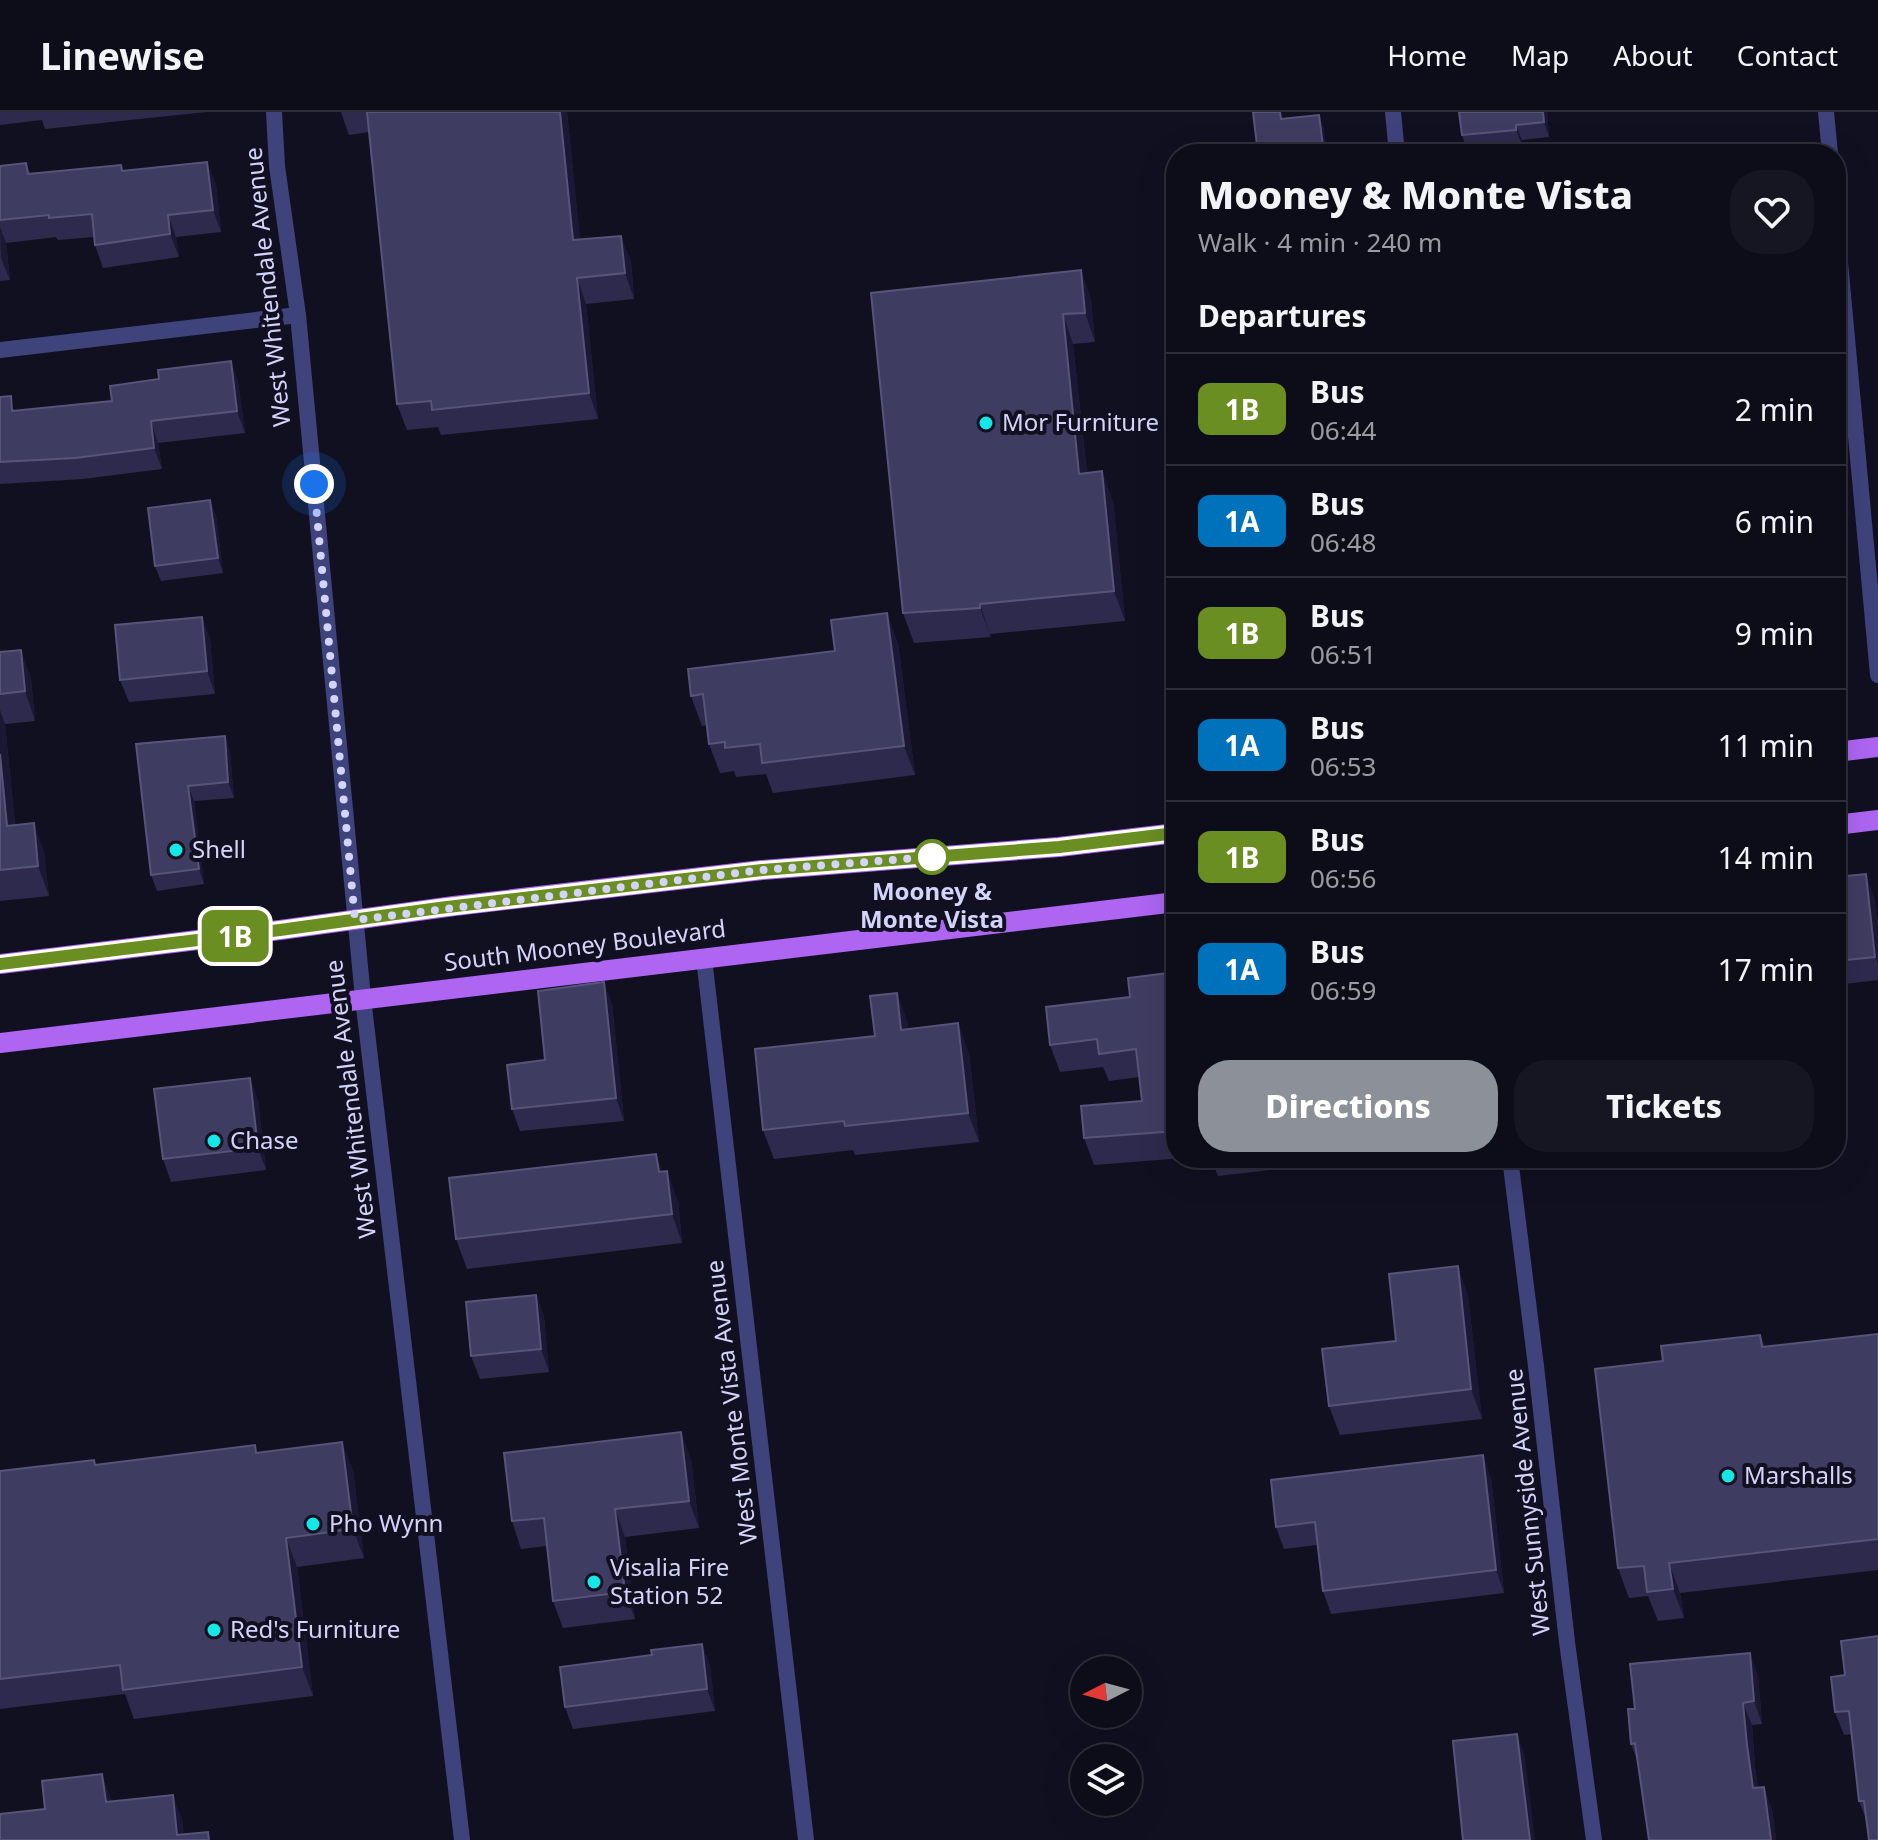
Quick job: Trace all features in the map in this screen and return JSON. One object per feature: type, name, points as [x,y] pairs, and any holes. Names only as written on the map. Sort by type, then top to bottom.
[{"type":"main road","points":[[1846,751],[1878,747]]},
{"type":"main road","points":[[1846,824],[1878,820]]},
{"type":"main road","points":[[0,964],[777,869],[1059,847],[1166,834]]},
{"type":"main road","name":"South Mooney Boulevard","points":[[0,1043],[1166,903]]},
{"type":"street","name":"West Whitendale Avenue","points":[[274,112],[277,166],[298,315],[363,998],[462,1840]]},
{"type":"street","points":[[1393,112],[1396,144]]},
{"type":"street","points":[[1826,112],[1829,144]]},
{"type":"street","points":[[0,350],[298,315]]},
{"type":"street","points":[[1846,328],[1878,675]]},
{"type":"street","name":"West Monte Vista Avenue","points":[[704,958],[806,1840]]},
{"type":"street","name":"West Sunnyside Avenue","points":[[1511,1168],[1567,1642],[1594,1840]]},
{"type":"building","points":[[367,112],[560,112],[573,240],[621,236],[625,273],[577,278],[589,393],[432,410],[431,401],[397,404]]},
{"type":"building","points":[[1253,112],[1280,112],[1281,119],[1319,115],[1323,144],[1257,144]]},
{"type":"building","points":[[1459,112],[1543,112],[1544,122],[1516,125],[1516,130],[1462,135]]},
{"type":"building","points":[[207,162],[213,210],[168,215],[170,234],[95,245],[92,214],[0,220],[0,166],[26,163],[28,174],[121,165],[122,171]]},
{"type":"building","name":"Mor Furniture","points":[[1081,270],[1085,313],[1063,314],[1079,474],[1102,471],[1114,591],[980,604],[980,608],[903,613],[871,293]]},
{"type":"building","points":[[231,361],[237,411],[151,421],[154,448],[75,458],[0,462],[0,397],[11,396],[12,411],[112,401],[110,386],[159,379],[158,370]]},
{"type":"building","points":[[210,500],[218,558],[155,566],[148,508]]},
{"type":"building","points":[[887,613],[904,746],[762,763],[760,744],[725,748],[725,742],[709,744],[703,694],[691,696],[688,669],[835,651],[831,620]]},
{"type":"building","points":[[202,617],[207,671],[120,680],[115,625]]},
{"type":"building","points":[[21,650],[25,691],[0,694],[0,652]]},
{"type":"building","points":[[225,736],[228,782],[188,786],[199,869],[151,875],[136,744]]},
{"type":"building","points":[[0,754],[7,826],[34,823],[38,866],[0,870]]},
{"type":"building","points":[[1866,874],[1875,957],[1846,960],[1846,876]]},
{"type":"building","points":[[1166,973],[1166,1132],[1084,1138],[1081,1106],[1142,1101],[1136,1049],[1099,1054],[1097,1039],[1050,1045],[1046,1007],[1130,997],[1128,978]]},
{"type":"building","points":[[604,982],[616,1098],[512,1109],[507,1065],[545,1060],[538,991]]},
{"type":"building","points":[[897,993],[901,1030],[958,1023],[968,1113],[845,1126],[844,1121],[763,1130],[755,1049],[875,1036],[870,996]]},
{"type":"building","name":"Chase","points":[[250,1078],[258,1148],[163,1159],[154,1089]]},
{"type":"building","points":[[656,1154],[659,1172],[667,1171],[672,1214],[456,1239],[449,1178]]},
{"type":"building","points":[[1458,1266],[1471,1389],[1329,1406],[1322,1349],[1396,1341],[1389,1274]]},
{"type":"building","points":[[536,1295],[541,1349],[471,1356],[466,1302]]},
{"type":"building","points":[[1878,1334],[1878,1539],[1669,1563],[1673,1589],[1647,1592],[1644,1566],[1618,1568],[1595,1369],[1663,1361],[1661,1346],[1760,1335],[1762,1347]]},
{"type":"building","points":[[681,1432],[689,1501],[615,1509],[625,1592],[553,1601],[544,1518],[512,1521],[504,1453]]},
{"type":"building","points":[[342,1442],[353,1529],[286,1538],[302,1667],[123,1690],[120,1665],[0,1679],[0,1471],[94,1460],[95,1465],[255,1445],[256,1453]]},
{"type":"building","points":[[1483,1455],[1496,1570],[1323,1591],[1315,1522],[1276,1527],[1271,1480]]},
{"type":"building","points":[[1878,1636],[1878,1840],[1869,1840],[1864,1801],[1859,1801],[1849,1711],[1835,1712],[1831,1677],[1845,1675],[1841,1641]]},
{"type":"building","points":[[702,1644],[707,1689],[565,1707],[560,1667],[652,1655],[651,1650]]},
{"type":"building","points":[[1750,1653],[1754,1701],[1743,1703],[1747,1745],[1753,1788],[1764,1787],[1771,1840],[1649,1840],[1635,1743],[1631,1744],[1628,1709],[1635,1709],[1630,1664]]},
{"type":"building","points":[[1517,1734],[1530,1840],[1463,1840],[1453,1741]]},
{"type":"building","points":[[102,1774],[106,1802],[173,1795],[177,1835],[208,1832],[209,1840],[0,1840],[0,1814],[45,1809],[42,1781]]},
{"type":"bus line","name":"1B","points":[[0,964],[762,870],[992,853],[1166,834]]},
{"type":"place","name":"Mor Furniture","points":[[986,423]]},
{"type":"place","name":"Shell","points":[[176,850]]},
{"type":"place","name":"Mooney & Monte Vista","points":[[932,857]]},
{"type":"place","name":"Chase","points":[[214,1141]]},
{"type":"place","name":"Marshalls","points":[[1728,1476]]},
{"type":"place","name":"Pho Wynn","points":[[313,1524]]},
{"type":"place","name":"Visalia Fire Station 52","points":[[594,1582]]},
{"type":"place","name":"Red's Furniture","points":[[214,1630]]},
{"type":"route","points":[[314,484],[355,920],[762,870],[944,856],[932,857]]}]
